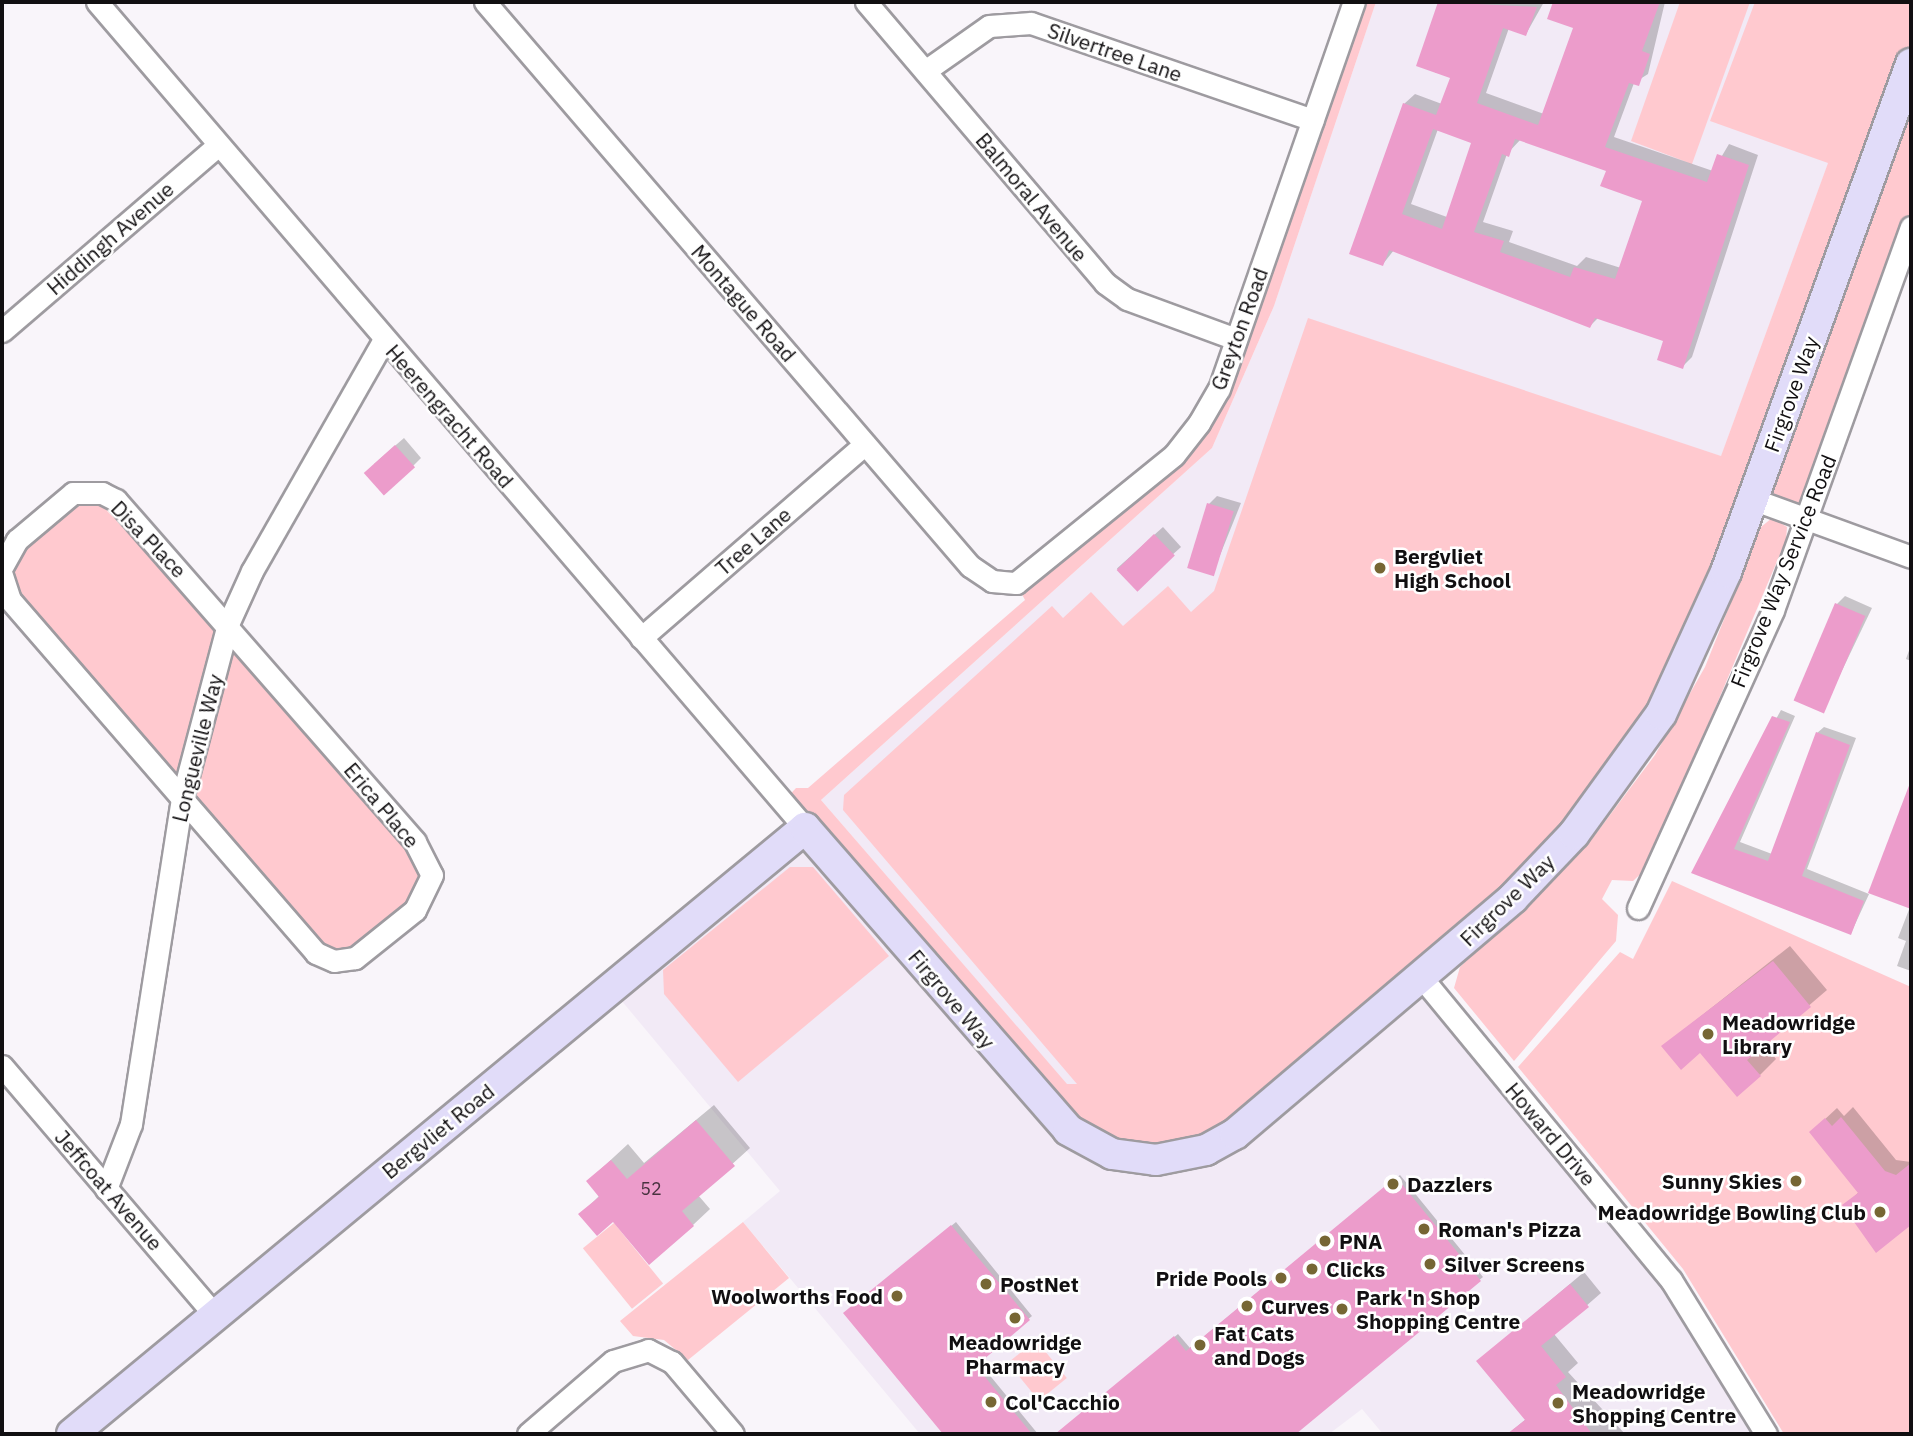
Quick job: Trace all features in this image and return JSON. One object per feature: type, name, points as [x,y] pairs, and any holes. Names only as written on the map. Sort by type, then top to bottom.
[{"type":"street","name":"Montague Road","points":[[485,2],[970,566],[992,581],[1016,583]]},
{"type":"street","name":"Balmoral Avenue","points":[[866,2],[1105,283],[1126,299],[1236,339]]},
{"type":"street","name":"Greyton Road","points":[[1016,583],[1174,455],[1219,389],[1354,2]]},
{"type":"street","name":"Heerengracht Road","points":[[107,5],[217,146],[805,828]]},
{"type":"street","name":"Silvertree Lane","points":[[925,71],[989,26],[1031,23],[1313,120]]},
{"type":"street","name":"Firgrove Way","points":[[805,828],[1033,1095],[1068,1130],[1112,1154],[1174,1158],[1221,1143],[1422,978],[1513,898],[1616,781],[1661,714],[1699,640],[1911,64]]},
{"type":"street","name":"Hiddingh Avenue","points":[[2,331],[217,146]]},
{"type":"street","name":"Firgrove Way Service Road","points":[[1638,908],[1656,880],[1807,519],[1909,240]]},
{"type":"street","name":"Longueville Way","points":[[107,1189],[135,1102],[182,798],[228,625],[251,571],[384,340]]},
{"type":"street","name":"Tree Lane","points":[[641,638],[865,444]]},
{"type":"street","name":"Disa Place","points":[[2,567],[17,540],[56,503],[72,493],[102,493],[137,520],[228,625]]},
{"type":"street","points":[[1752,499],[1911,557]]},
{"type":"street","points":[[2,575],[10,600],[182,798]]},
{"type":"street","name":"Erica Place","points":[[182,798],[316,953],[334,961],[355,958],[415,910],[428,892],[432,875],[415,842],[228,625]]},
{"type":"street","name":"Bergvliet Road","points":[[72,1434],[805,828]]},
{"type":"street","name":"Howard Drive","points":[[1422,978],[1671,1280],[1766,1434]]},
{"type":"street","name":"Jeffcoat Avenue","points":[[2,1066],[215,1315]]},
{"type":"street","points":[[528,1434],[613,1361],[648,1350],[672,1362],[733,1434]]},
{"type":"shaded area","name":"Bergvliet High School","points":[[1354,2],[1376,2],[1274,306],[1212,448],[821,800],[1067,1084],[1077,1084],[843,810],[844,795],[1052,606],[1063,618],[1091,592],[1123,626],[1168,586],[1191,612],[1214,591],[1308,318],[1721,456],[1828,163],[1710,121],[1755,2],[1911,2],[1911,227],[1807,519],[1752,499],[1699,640],[1574,834],[1221,1143],[1097,1148],[783,802],[796,788],[808,788],[1025,600],[1016,583],[1199,423]]},
{"type":"shaded area","name":"Bergvliet High School","points":[[1376,2],[1887,2],[1653,643],[1223,1089],[1067,1085],[821,800],[1212,448],[1274,306]]},
{"type":"shaded area","points":[[1680,2],[1750,2],[1692,164],[1631,141]]},
{"type":"shaded area","points":[[102,493],[415,842],[428,892],[334,961],[10,600],[5,555],[38,520]]},
{"type":"shaded area","points":[[1772,518],[1787,527],[1786,540],[1648,867],[1633,881],[1612,880],[1602,899],[1618,915],[1616,941],[1514,1061],[1454,988],[1460,967],[1589,843],[1655,755],[1705,667],[1761,527]]},
{"type":"shaded area","points":[[805,828],[1055,1118],[1422,978],[1671,1280],[1766,1434],[1383,1434],[1362,1409],[1329,1434],[920,1434],[743,1222],[780,1191],[611,988]]},
{"type":"shaded area","points":[[790,867],[813,867],[889,956],[738,1082],[664,994],[663,970]]},
{"type":"shaded area","points":[[1672,881],[1911,987],[1911,1434],[1784,1434],[1683,1269],[1518,1067],[1620,952],[1633,959]]},
{"type":"shaded area","points":[[743,1222],[789,1278],[688,1360],[664,1340],[633,1336],[620,1321]]},
{"type":"shaded area","points":[[614,1223],[663,1284],[632,1309],[583,1248]]},
{"type":"shaded area","points":[[1036,1340],[1067,1378],[1039,1401],[1008,1363]]},
{"type":"building","points":[[1438,2],[1537,7],[1526,36],[1503,28],[1477,103],[1538,125],[1573,28],[1547,19],[1553,2],[1660,2],[1642,51],[1650,54],[1639,86],[1629,83],[1605,147],[1707,182],[1717,154],[1749,165],[1683,369],[1657,360],[1663,341],[1595,318],[1590,328],[1389,250],[1383,266],[1349,254],[1403,103],[1436,115],[1450,78],[1416,66]],"holes":[[[1433,129],[1471,143],[1442,229],[1402,214]],[[1515,139],[1606,171],[1600,186],[1642,201],[1615,279],[1574,267],[1570,277],[1500,252],[1504,241],[1474,232],[1502,154],[1509,157]]]},
{"type":"building","points":[[395,445],[415,467],[384,495],[364,473]]},
{"type":"building","points":[[1207,503],[1234,511],[1214,576],[1187,568]]},
{"type":"building","points":[[1154,534],[1175,556],[1137,592],[1117,570]]},
{"type":"building","points":[[1835,603],[1865,616],[1824,713],[1794,701]]},
{"type":"building","points":[[1772,716],[1790,722],[1734,849],[1768,861],[1816,732],[1850,745],[1802,876],[1864,901],[1851,935],[1691,873]]},
{"type":"building","points":[[1911,783],[1911,909],[1868,893]]},
{"type":"building","name":"Meadowridge Library","points":[[1773,961],[1811,1007],[1747,1060],[1761,1076],[1737,1097],[1700,1053],[1681,1070],[1661,1046]]},
{"type":"building","points":[[1841,1117],[1885,1171],[1896,1175],[1911,1163],[1911,1225],[1876,1253],[1842,1205],[1858,1193],[1809,1132],[1825,1118],[1832,1126]]},
{"type":"building","points":[[696,1120],[735,1166],[682,1211],[694,1226],[649,1265],[613,1222],[597,1236],[578,1214],[599,1197],[586,1181],[611,1160],[627,1179]]},
{"type":"building","name":"Park 'n Shop Shopping Centre","points":[[1396,1177],[1481,1281],[1296,1434],[1055,1434],[1174,1336],[1186,1351]]},
{"type":"building","points":[[951,1225],[1030,1320],[976,1366],[1032,1434],[943,1434],[843,1313]]},
{"type":"building","points":[[1570,1284],[1589,1307],[1541,1346],[1566,1377],[1556,1385],[1592,1434],[1507,1434],[1525,1420],[1476,1361]]},
{"type":"place","name":"Bergvliet High School","points":[[1380,568]]},
{"type":"place","name":"Meadowridge Library","points":[[1708,1034]]},
{"type":"place","name":"Sunny Skies","points":[[1796,1181]]},
{"type":"place","name":"Dazzlers","points":[[1393,1184]]},
{"type":"place","name":"Meadowridge Bowling Club","points":[[1880,1212]]},
{"type":"place","name":"Roman's Pizza","points":[[1424,1229]]},
{"type":"place","name":"PNA","points":[[1325,1241]]},
{"type":"place","name":"Silver Screens","points":[[1430,1264]]},
{"type":"place","name":"Clicks","points":[[1312,1269]]},
{"type":"place","name":"Pride Pools","points":[[1281,1278]]},
{"type":"place","name":"PostNet","points":[[986,1284]]},
{"type":"place","name":"Woolworths Food","points":[[897,1296]]},
{"type":"place","name":"Curves","points":[[1247,1306]]},
{"type":"place","name":"Park 'n Shop Shopping Centre","points":[[1342,1309]]},
{"type":"place","name":"Meadowridge Pharmacy","points":[[1015,1318]]},
{"type":"place","name":"Fat Cats and Dogs","points":[[1200,1345]]},
{"type":"place","name":"Col'Cacchio","points":[[991,1402]]},
{"type":"place","name":"Meadowridge Shopping Centre","points":[[1558,1403]]}]
